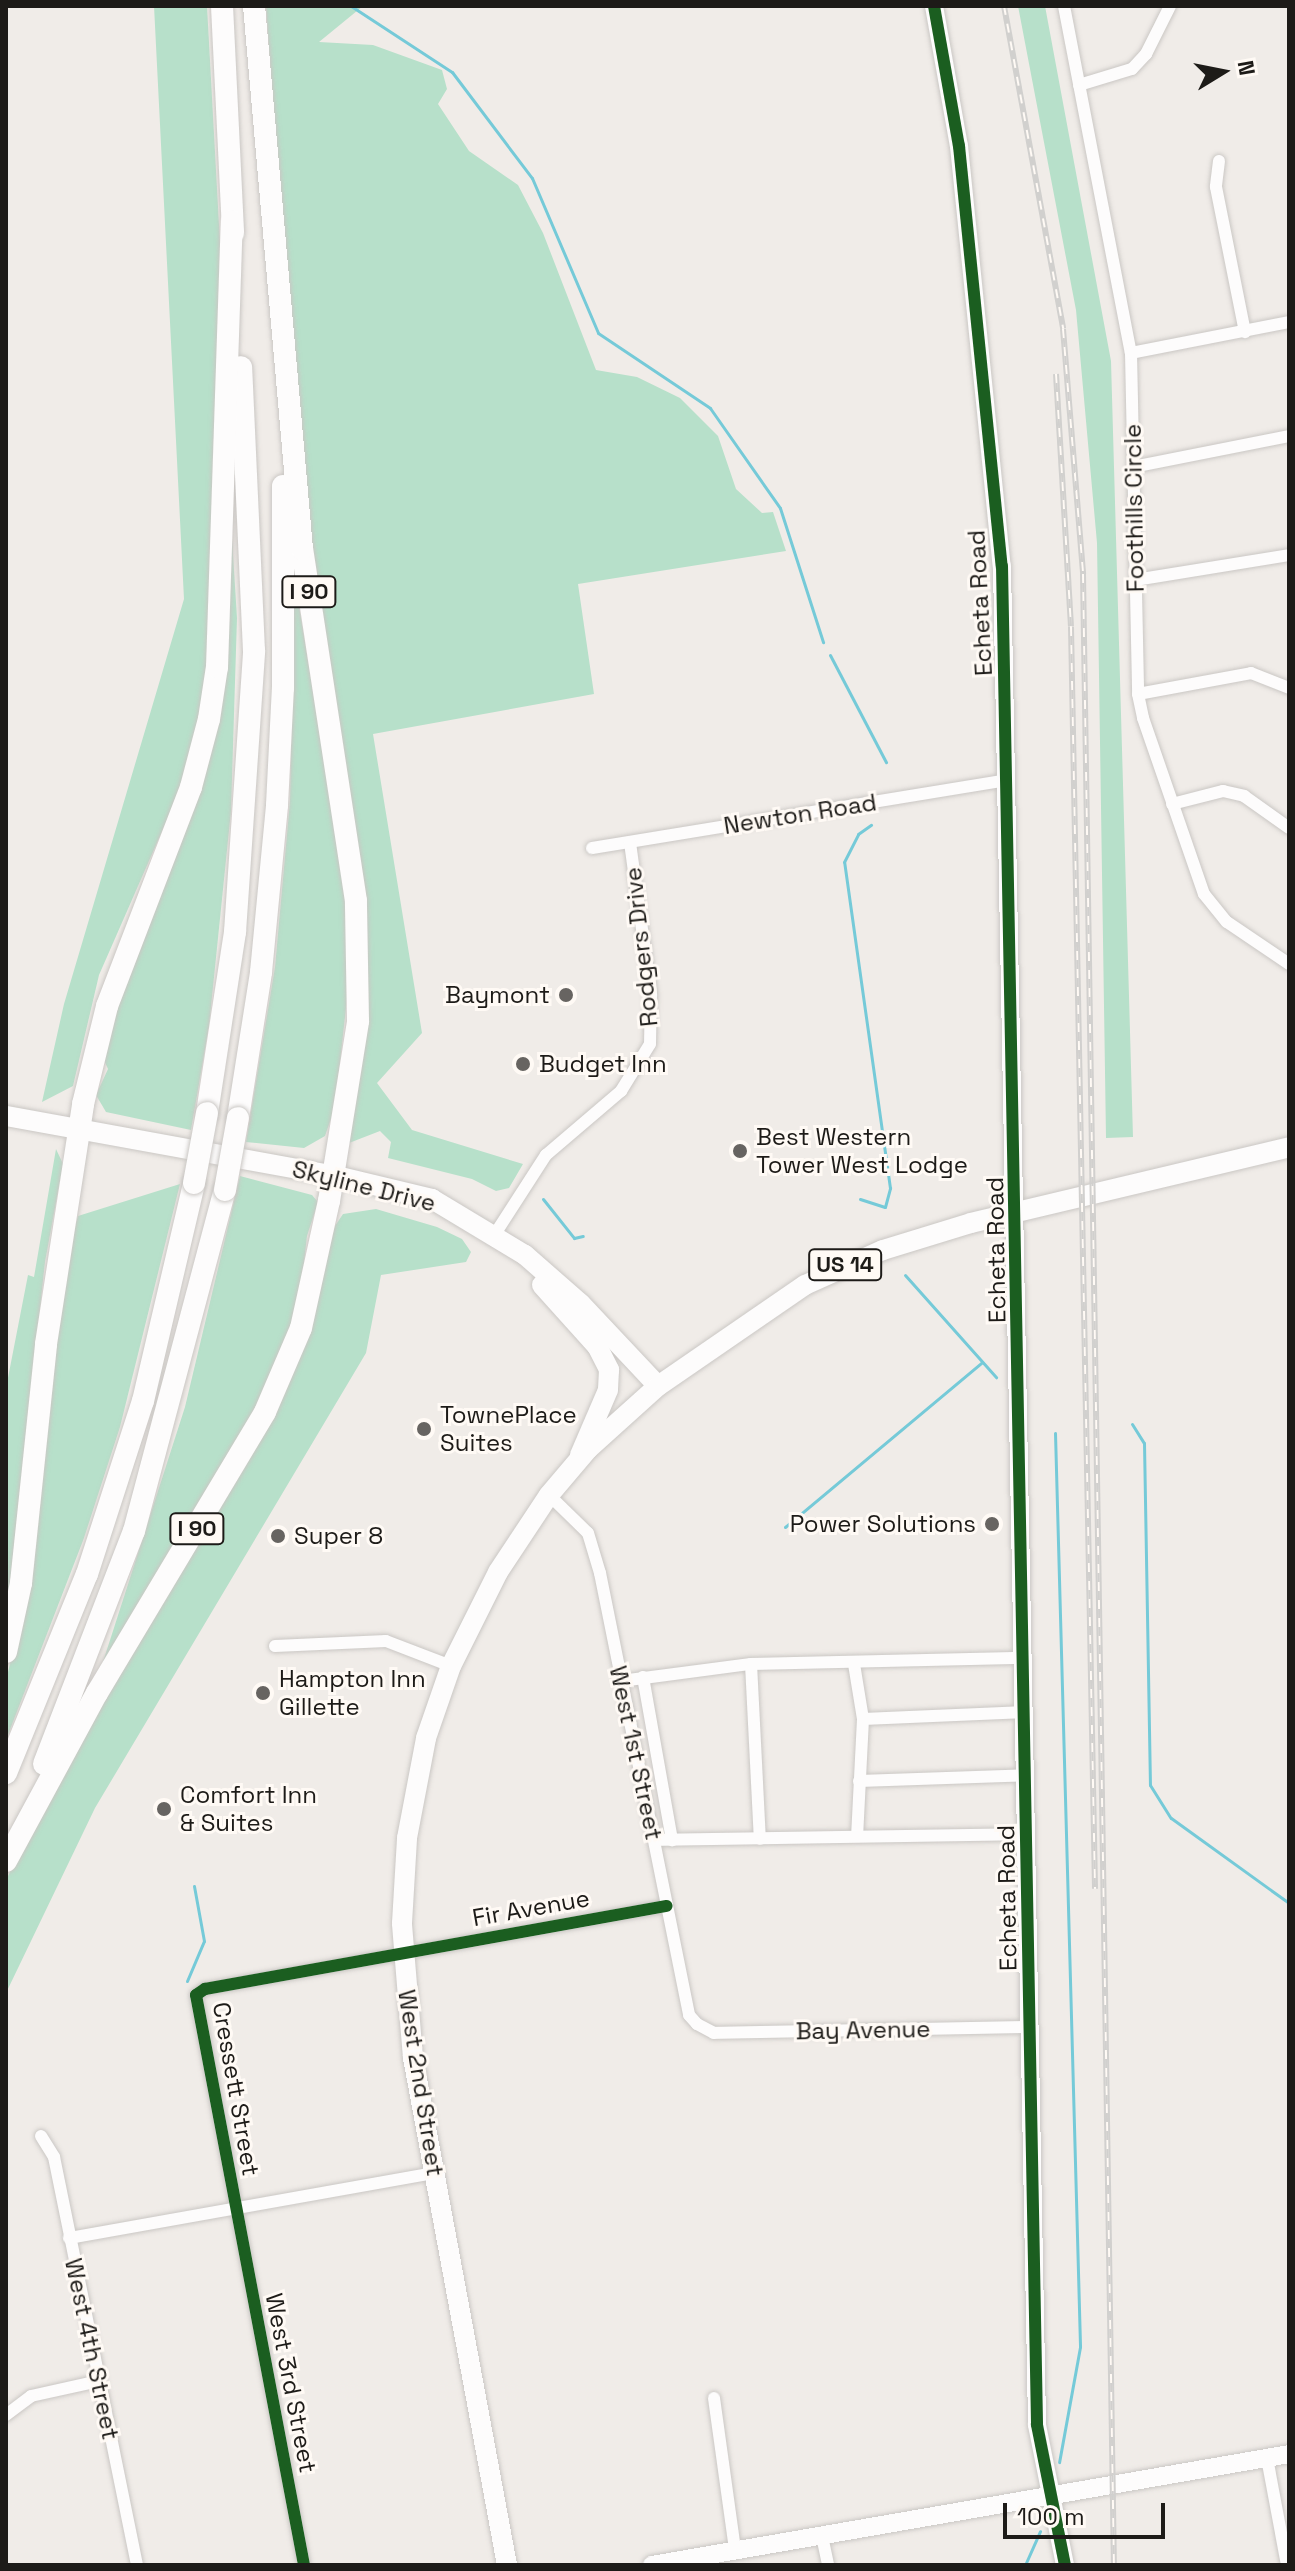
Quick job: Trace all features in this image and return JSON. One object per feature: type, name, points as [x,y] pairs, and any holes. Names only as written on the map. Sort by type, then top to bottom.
[{"type":"highway","name":"I 90","points":[[6,1773],[87,1574],[143,1401],[194,1183],[235,932],[254,651],[222,6]]},
{"type":"highway","name":"I 90","points":[[6,1849],[74,1692],[134,1531],[225,1190],[270,889],[285,600],[281,433],[254,6]]},
{"type":"highway","name":"I 90","points":[[6,1861],[97,1693],[265,1412],[301,1328],[332,1175],[358,1021],[361,969],[356,901],[302,549],[254,6]]},
{"type":"highway","name":"I 90","points":[[6,1652],[21,1583],[46,1344],[80,1129],[107,1006],[191,787],[209,719],[217,667],[232,221]]},
{"type":"main road","name":"Skyline Drive","points":[[6,1116],[332,1175],[432,1199],[495,1234],[525,1255],[581,1304],[658,1386]]},
{"type":"main road","name":"US 14","points":[[658,1386],[741,1324],[836,1269],[1017,1210],[1289,1147]]},
{"type":"main road","points":[[525,1255],[538,1282],[597,1346],[609,1370],[608,1390],[579,1458]]},
{"type":"main road","name":"West 2nd Street","points":[[507,2565],[434,2173],[402,1954],[403,1883],[414,1788],[451,1666],[498,1572],[549,1495],[579,1458],[658,1386]]},
{"type":"street","name":"Echeta Road","points":[[934,6],[959,146],[993,460],[1008,780],[1037,2425],[1051,2497]]},
{"type":"street","name":"Foothills Circle","points":[[1064,6],[1131,353],[1138,694],[1172,804],[1209,901],[1227,922],[1289,964]]},
{"type":"street","points":[[1079,85],[1132,69],[1146,54],[1170,6]]},
{"type":"street","points":[[1219,161],[1216,187],[1245,332]]},
{"type":"street","points":[[1131,353],[1289,322]]},
{"type":"street","points":[[1133,467],[1289,436]]},
{"type":"street","points":[[1135,580],[1289,555]]},
{"type":"street","points":[[1138,694],[1251,673],[1289,688]]},
{"type":"street","name":"Newton Road","points":[[592,848],[1008,780]]},
{"type":"street","points":[[1172,804],[1223,791],[1244,796],[1289,828]]},
{"type":"street","name":"Rodgers Drive","points":[[495,1234],[546,1155],[621,1091],[650,1044],[651,994],[630,842]]},
{"type":"street","name":"West 1st Street","points":[[549,1495],[588,1533],[689,2015],[697,2024]]},
{"type":"street","points":[[275,1646],[386,1641],[451,1666]]},
{"type":"street","points":[[621,1681],[751,1664],[1025,1658]]},
{"type":"street","points":[[751,1664],[760,1839]]},
{"type":"street","points":[[854,1664],[863,1719],[857,1836]]},
{"type":"street","points":[[643,1677],[672,1840]]},
{"type":"street","points":[[863,1719],[1026,1712]]},
{"type":"street","points":[[859,1781],[1027,1775]]},
{"type":"street","points":[[654,1840],[1028,1834]]},
{"type":"street","name":"Fir Avenue","points":[[402,1954],[667,1906]]},
{"type":"street","name":"Cressett Street","points":[[234,2210],[196,1995],[205,1989],[402,1954]]},
{"type":"street","name":"Bay Avenue","points":[[697,2024],[714,2033],[1031,2027]]},
{"type":"street","name":"West 4th Street","points":[[41,2136],[54,2157],[137,2565]]},
{"type":"street","points":[[69,2238],[434,2173]]},
{"type":"street","name":"West 3rd Street","points":[[234,2210],[304,2565]]},
{"type":"street","points":[[6,2415],[31,2396],[99,2381]]},
{"type":"street","points":[[714,2398],[735,2550]]},
{"type":"street","points":[[652,2565],[1289,2454]]},
{"type":"street","points":[[1267,2458],[1287,2565]]},
{"type":"street","points":[[1051,2497],[1065,2565]]},
{"type":"street","points":[[822,2536],[828,2565]]},
{"type":"green space","points":[[154,6],[207,6],[221,261],[209,670],[188,772],[99,975],[73,1086],[42,1102],[64,1004],[184,599]]},
{"type":"green space","points":[[266,6],[363,6],[319,42],[373,45],[442,70],[447,89],[438,104],[469,151],[518,185],[543,233],[596,370],[637,377],[680,398],[718,436],[736,489],[762,513],[773,512],[786,551],[578,584],[594,694],[373,734],[422,1033],[377,1083],[412,1130],[523,1164],[509,1188],[496,1191],[472,1179],[388,1158],[391,1142],[380,1131],[349,1143],[366,968],[306,553]]},
{"type":"green space","points":[[1018,6],[1045,6],[1111,361],[1133,1137],[1106,1138],[1097,543],[1076,310]]},
{"type":"green space","points":[[230,507],[237,618],[231,811],[209,1026],[191,1130],[106,1112],[96,1095],[108,1069],[103,1058],[112,1021],[196,797]]},
{"type":"green space","points":[[299,606],[344,881],[350,972],[335,1107],[325,1136],[304,1148],[246,1142],[275,967],[290,801],[294,607]]},
{"type":"green space","points":[[56,1149],[63,1164],[45,1262],[6,1621],[6,1388],[28,1275],[34,1277]]},
{"type":"green space","points":[[240,1176],[312,1195],[318,1202],[307,1236],[299,1307],[254,1418],[102,1665],[185,1407]]},
{"type":"green space","points":[[180,1184],[120,1427],[84,1538],[6,1740],[6,1680],[18,1632],[65,1262],[78,1216]]},
{"type":"green space","points":[[376,1209],[437,1227],[462,1239],[471,1252],[466,1262],[381,1275],[366,1353],[95,1808],[6,1993],[6,1880],[47,1798],[277,1412],[335,1226],[343,1214]]},
{"type":"waterway","points":[[351,6],[452,72],[532,178],[598,333],[710,408],[780,508],[823,642]]},
{"type":"waterway","points":[[830,655],[886,762]]},
{"type":"waterway","points":[[860,1199],[885,1207],[890,1188],[844,862],[858,834],[871,825]]},
{"type":"waterway","points":[[543,1199],[574,1238],[583,1236]]},
{"type":"waterway","points":[[905,1275],[996,1377]]},
{"type":"waterway","points":[[785,1527],[982,1362]]},
{"type":"waterway","points":[[1132,1424],[1144,1443],[1150,1785],[1171,1818],[1289,1903]]},
{"type":"waterway","points":[[1055,1433],[1080,2347],[1059,2462]]},
{"type":"waterway","points":[[187,1981],[204,1941],[194,1886]]},
{"type":"waterway","points":[[1025,2565],[1040,2531]]},
{"type":"railway","points":[[1004,6],[1063,329],[1083,574],[1114,2565]]},
{"type":"railway","points":[[1056,374],[1071,627],[1095,1889]]},
{"type":"cycle path","points":[[934,6],[959,146],[1002,566],[1037,2425],[1065,2565]]},
{"type":"cycle path","points":[[304,2565],[196,1995],[205,1989],[667,1906]]},
{"type":"place","name":"Baymont","points":[[566,995]]},
{"type":"place","name":"Budget Inn","points":[[523,1064]]},
{"type":"place","name":"Best Western Tower West Lodge","points":[[740,1151]]},
{"type":"place","name":"TownePlace Suites","points":[[424,1429]]},
{"type":"place","name":"Power Solutions","points":[[992,1524]]},
{"type":"place","name":"Super 8","points":[[278,1536]]},
{"type":"place","name":"Hampton Inn Gillette","points":[[263,1693]]},
{"type":"place","name":"Comfort Inn & Suites","points":[[164,1809]]}]
